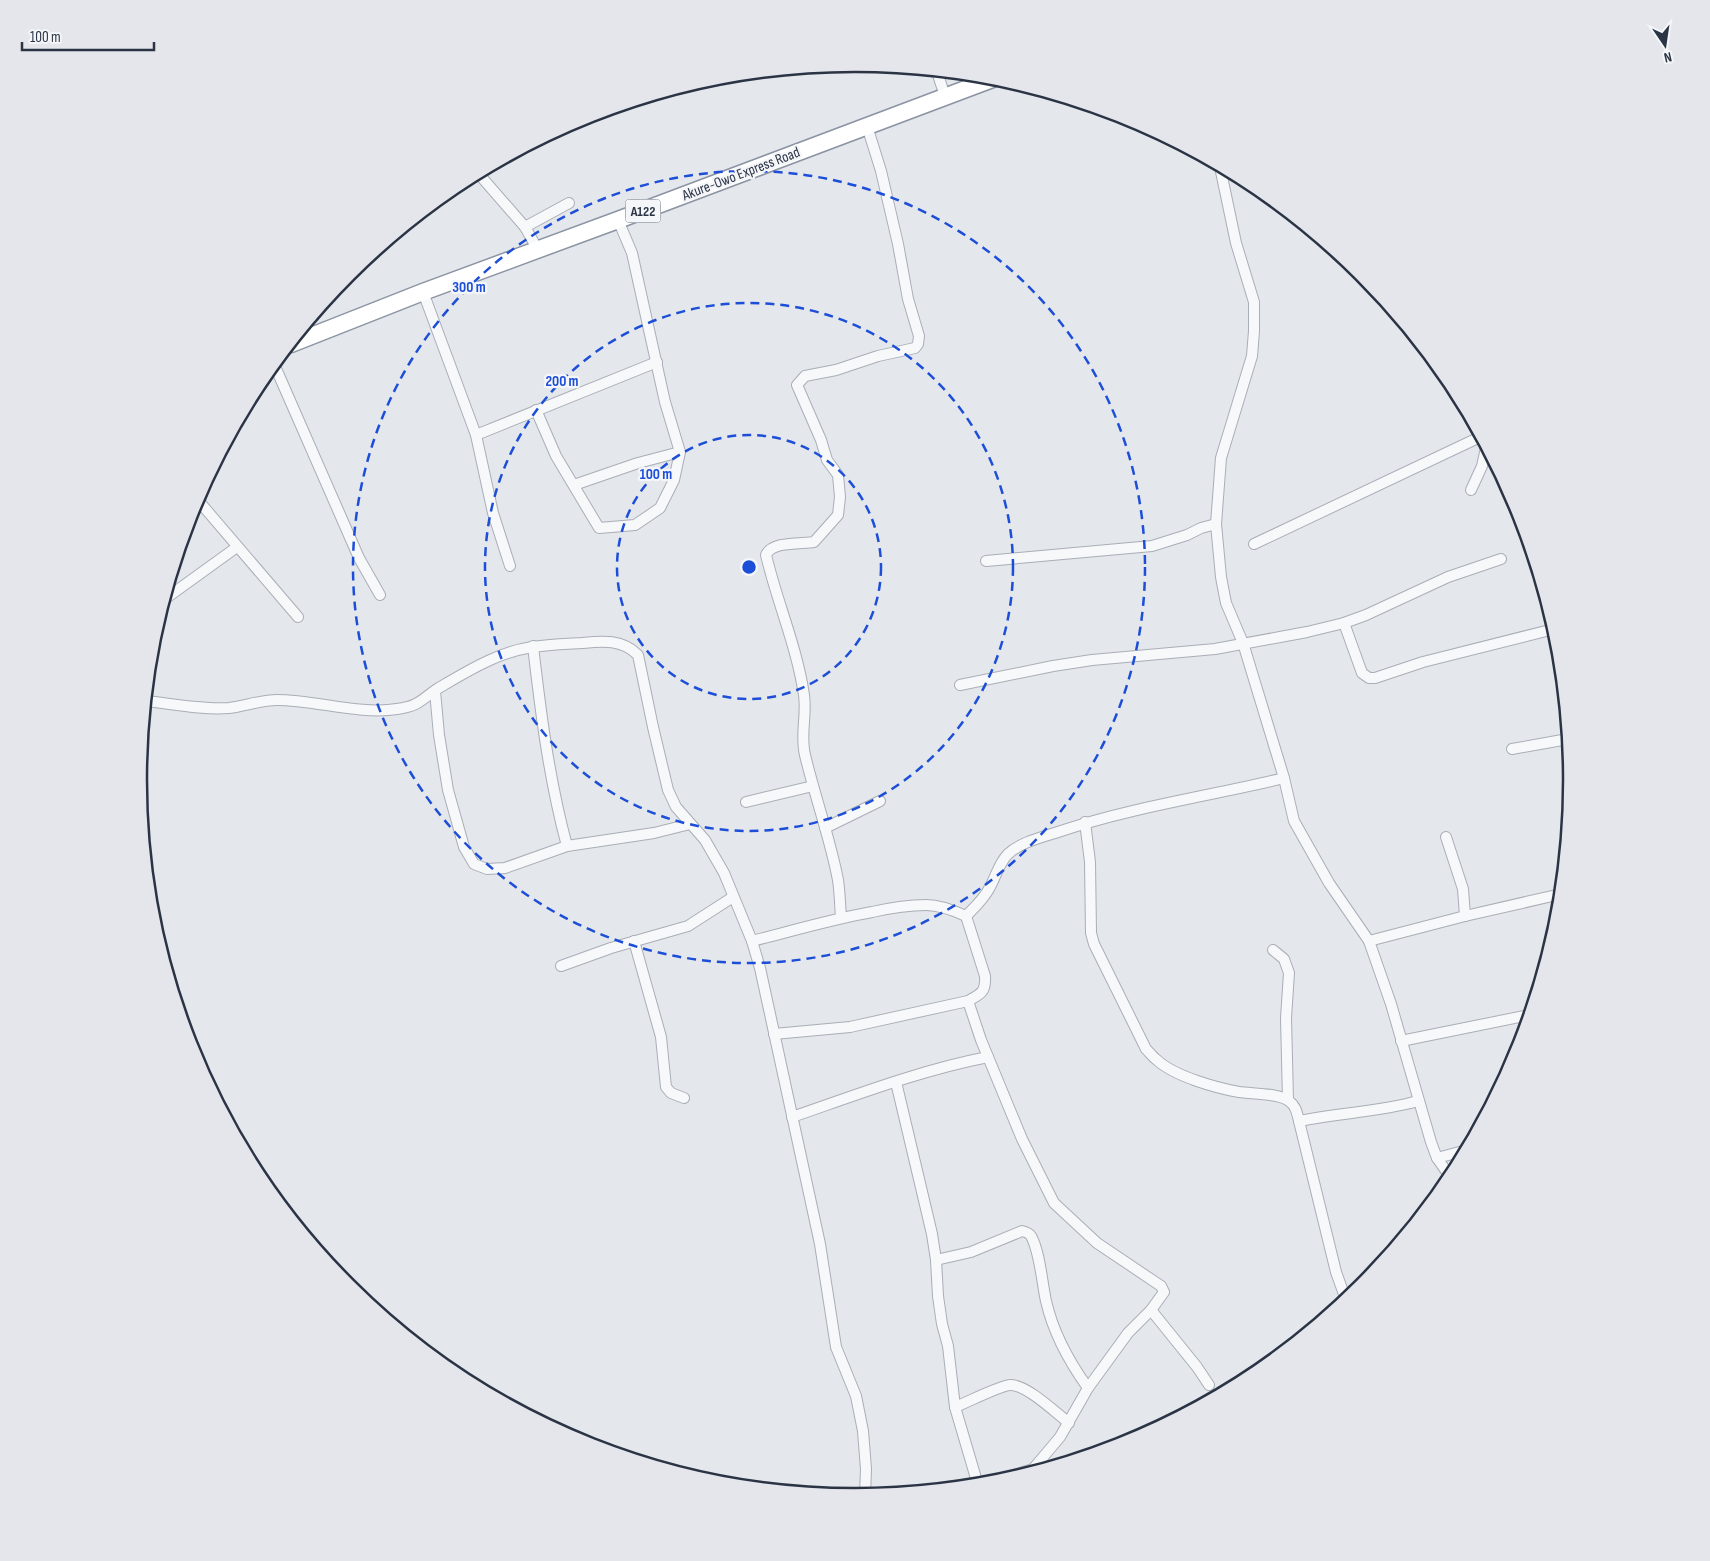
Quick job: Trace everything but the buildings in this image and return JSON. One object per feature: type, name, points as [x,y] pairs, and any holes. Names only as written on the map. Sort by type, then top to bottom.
[{"type":"highway","name":"Akure-Owo Express Road","points":[[300,340],[424,292],[979,84]]},
{"type":"street","points":[[939,78],[946,96]]},
{"type":"street","points":[[841,918],[838,882],[803,746],[805,708],[803,687],[766,555],[772,548],[814,542],[838,515],[840,497],[838,474],[827,460],[821,440],[797,385],[804,376],[836,370],[878,356],[916,348],[919,340],[908,299],[898,244],[881,171],[867,126]]},
{"type":"street","points":[[1222,175],[1236,243],[1254,302],[1252,356],[1222,458],[1216,524],[1221,577],[1226,603],[1243,643],[1284,778],[1294,821],[1329,883],[1368,941],[1391,1004],[1418,1101],[1437,1158],[1446,1171]]},
{"type":"street","points":[[483,179],[525,227],[538,250]]},
{"type":"street","points":[[525,227],[569,203]]},
{"type":"street","points":[[536,410],[556,456],[599,528],[635,525],[660,508],[674,480],[680,452],[665,402],[632,253],[618,220]]},
{"type":"street","points":[[424,292],[476,435],[493,513],[510,566]]},
{"type":"street","points":[[476,435],[657,362]]},
{"type":"street","points":[[277,371],[359,558],[380,595]]},
{"type":"street","points":[[1254,544],[1475,439]]},
{"type":"street","points":[[574,485],[638,463],[680,452]]},
{"type":"street","points":[[1471,490],[1482,466],[1484,456]]},
{"type":"street","points":[[202,507],[298,617]]},
{"type":"street","points":[[986,561],[1152,546],[1216,524]]},
{"type":"street","points":[[172,594],[236,547]]},
{"type":"street","points":[[960,685],[1092,660],[1215,650],[1243,643],[1308,632],[1344,623],[1388,606],[1448,577],[1500,559]]},
{"type":"street","points":[[1344,623],[1362,673],[1369,678],[1447,655],[1547,631]]},
{"type":"street","points":[[152,702],[216,708],[244,706],[261,701],[278,700],[384,710],[409,707],[423,701],[435,691],[490,660],[517,649],[533,646],[608,641],[631,648],[638,655],[668,790],[676,807],[705,840],[716,858],[752,941],[766,996],[820,1244],[836,1346],[856,1396],[863,1431],[865,1488]]},
{"type":"street","points":[[533,646],[542,729],[555,802],[567,846]]},
{"type":"street","points":[[435,691],[439,735],[448,790],[464,847],[474,864],[487,868],[505,868],[567,846],[654,833],[690,824]]},
{"type":"street","points":[[1512,749],[1561,740]]},
{"type":"street","points":[[966,916],[983,899],[998,868],[1009,853],[1039,838],[1085,822],[1139,808],[1225,792],[1284,778]]},
{"type":"street","points":[[746,802],[813,786]]},
{"type":"street","points":[[825,828],[880,801]]},
{"type":"street","points":[[1085,822],[1090,862],[1091,933],[1094,944],[1146,1049],[1157,1062],[1208,1085],[1240,1092],[1270,1095],[1288,1100],[1294,1107],[1336,1272],[1343,1293]]},
{"type":"street","points":[[1446,837],[1463,889],[1465,916]]},
{"type":"street","points":[[1368,941],[1553,896]]},
{"type":"street","points":[[561,966],[634,941],[688,926],[733,897]]},
{"type":"street","points":[[752,941],[841,918],[906,906],[927,905],[951,909],[966,916],[982,964],[985,986],[980,994],[968,1001],[850,1027],[774,1034]]},
{"type":"street","points":[[634,941],[661,1037],[663,1073],[666,1087],[684,1098]]},
{"type":"street","points":[[1273,950],[1284,960],[1289,973],[1286,1018],[1288,1100]]},
{"type":"street","points":[[968,1001],[988,1058],[1022,1139],[1054,1203],[1097,1243],[1164,1288],[1164,1292],[1151,1310],[1128,1333],[1088,1388],[1060,1437],[1039,1464]]},
{"type":"street","points":[[1401,1041],[1522,1015]]},
{"type":"street","points":[[792,1117],[896,1082],[953,1065],[988,1058]]},
{"type":"street","points":[[896,1082],[936,1260],[938,1296],[942,1324],[948,1346],[955,1408],[976,1478]]},
{"type":"street","points":[[1299,1121],[1404,1105],[1418,1101]]},
{"type":"street","points":[[1437,1158],[1457,1153]]},
{"type":"street","points":[[936,1260],[971,1252],[1022,1231],[1028,1232],[1035,1247],[1047,1303],[1056,1328],[1074,1368],[1088,1388]]},
{"type":"street","points":[[1151,1310],[1197,1367],[1209,1385]]},
{"type":"street","points":[[955,1408],[1002,1387],[1017,1386],[1069,1423]]}]
